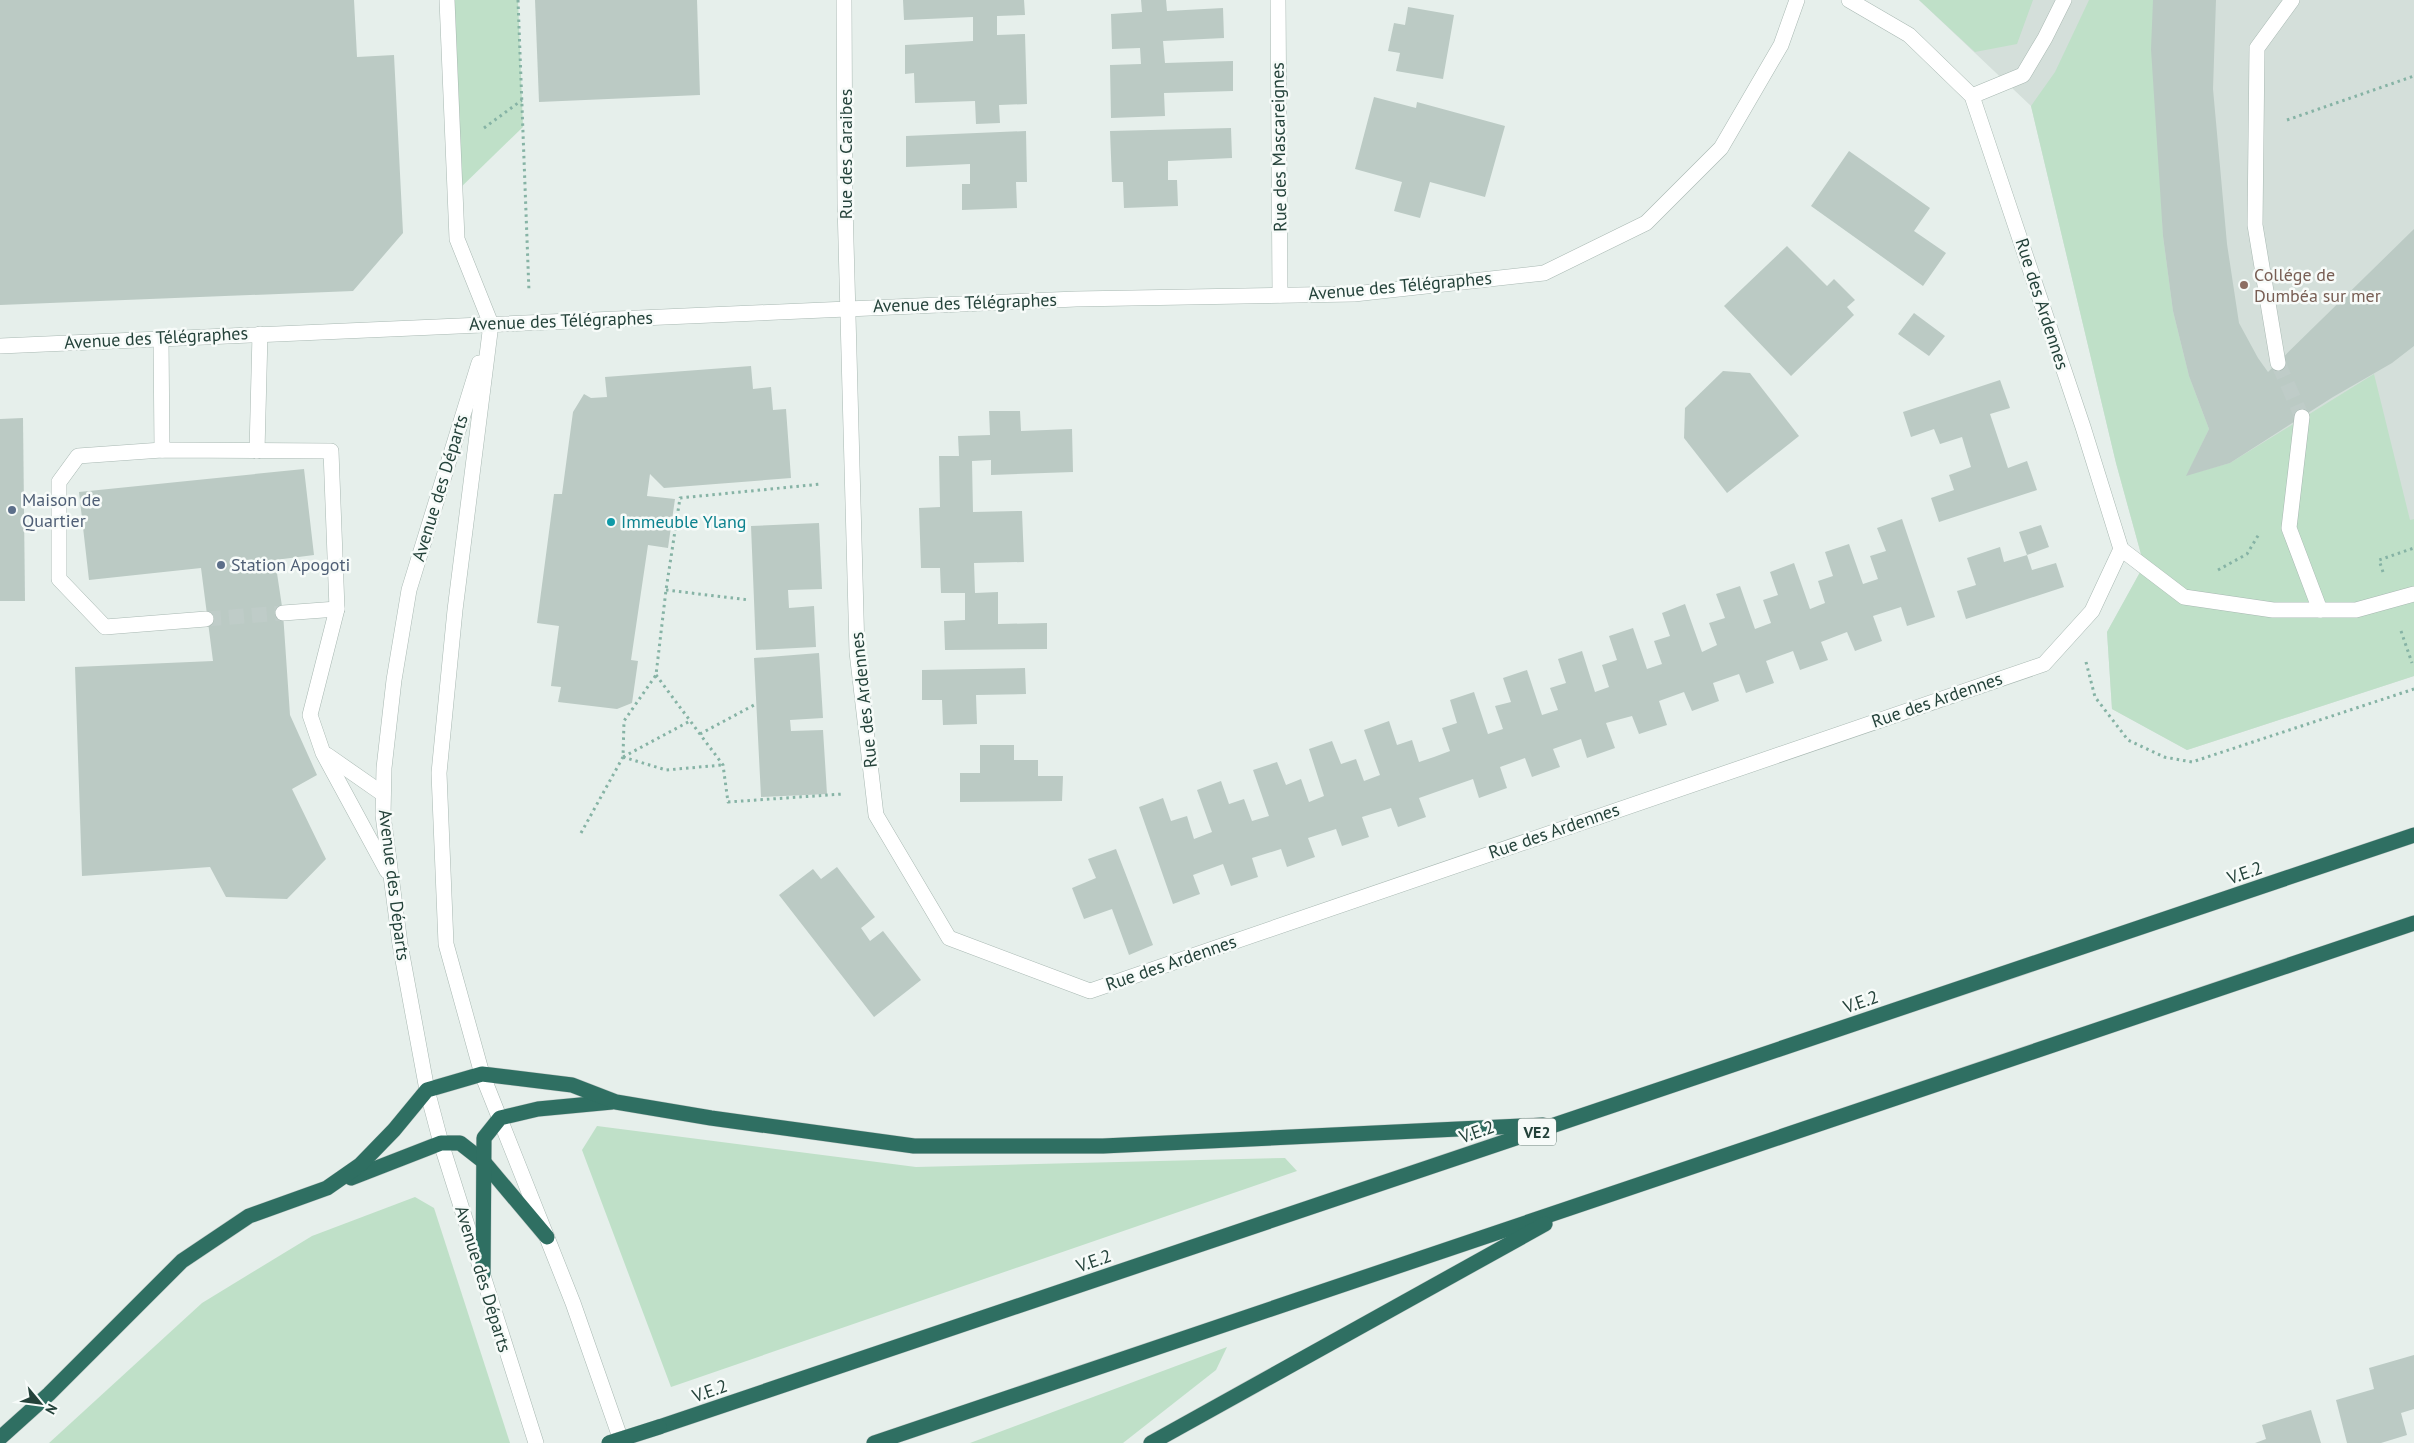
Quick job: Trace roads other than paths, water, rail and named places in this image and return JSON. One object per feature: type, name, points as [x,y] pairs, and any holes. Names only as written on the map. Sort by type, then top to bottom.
[{"type":"highway","name":"V.E.2","points":[[609,1443],[2414,835]]},
{"type":"highway","points":[[874,1443],[2414,923]]},
{"type":"highway","points":[[327,1188],[360,1165],[394,1130],[427,1090],[482,1074],[572,1086],[616,1102],[710,1118],[914,1146],[1103,1146],[1560,1124]]},
{"type":"highway","points":[[483,1274],[484,1138],[500,1118],[538,1109],[616,1102]]},
{"type":"highway","points":[[0,1438],[56,1387],[182,1261],[249,1216],[327,1188],[440,1143],[460,1143],[483,1161],[547,1237]]},
{"type":"highway","points":[[1151,1443],[1580,1204]]},
{"type":"street","name":"Avenue des Départs","points":[[447,0],[457,239],[491,324],[454,610],[438,774],[446,944],[482,1074],[573,1303],[622,1443]]},
{"type":"street","name":"Rue des Caraibes","points":[[844,0],[845,204],[849,308]]},
{"type":"street","name":"Rue des Mascareignes","points":[[1278,0],[1280,295]]},
{"type":"street","name":"Avenue des Télégraphes","points":[[0,346],[1076,298],[1354,294],[1544,274],[1646,223],[1721,148],[1781,45],[1797,0]]},
{"type":"street","name":"Rue des Ardennes","points":[[849,308],[857,652],[876,815],[949,938],[1090,991],[2044,664],[2092,611],[2121,549],[2083,427],[1972,96],[1909,35],[1849,0]]},
{"type":"street","points":[[1972,96],[2023,74],[2045,38],[2064,0]]},
{"type":"street","points":[[2278,363],[2255,224],[2257,48],[2292,0]]},
{"type":"street","name":"Avenue des Départs","points":[[491,324],[409,590],[394,680],[384,768],[383,816],[400,944],[427,1090],[440,1143],[536,1443]]},
{"type":"street","points":[[257,452],[260,334]]},
{"type":"street","points":[[162,338],[162,450]]},
{"type":"street","points":[[2302,417],[2289,528],[2320,610]]},
{"type":"street","points":[[206,619],[105,627],[59,579],[59,482],[78,456],[162,450],[332,451],[337,609],[310,715],[323,753],[391,879]]},
{"type":"street","points":[[2121,549],[2184,597],[2272,610],[2356,610],[2414,594]]},
{"type":"street","points":[[283,613],[337,609]]},
{"type":"street","points":[[323,753],[383,794]]},
{"type":"tunnel","points":[[2278,363],[2302,417]]},
{"type":"tunnel","points":[[206,619],[283,613]]},
{"type":"place","name":"Collége de Dumbéa sur mer","points":[[2244,285]]},
{"type":"place","name":"Maison de Quartier","points":[[12,510]]},
{"type":"place","name":"Immeuble Ylang","points":[[611,522]]},
{"type":"place","name":"Station Apogoti","points":[[221,565]]}]
